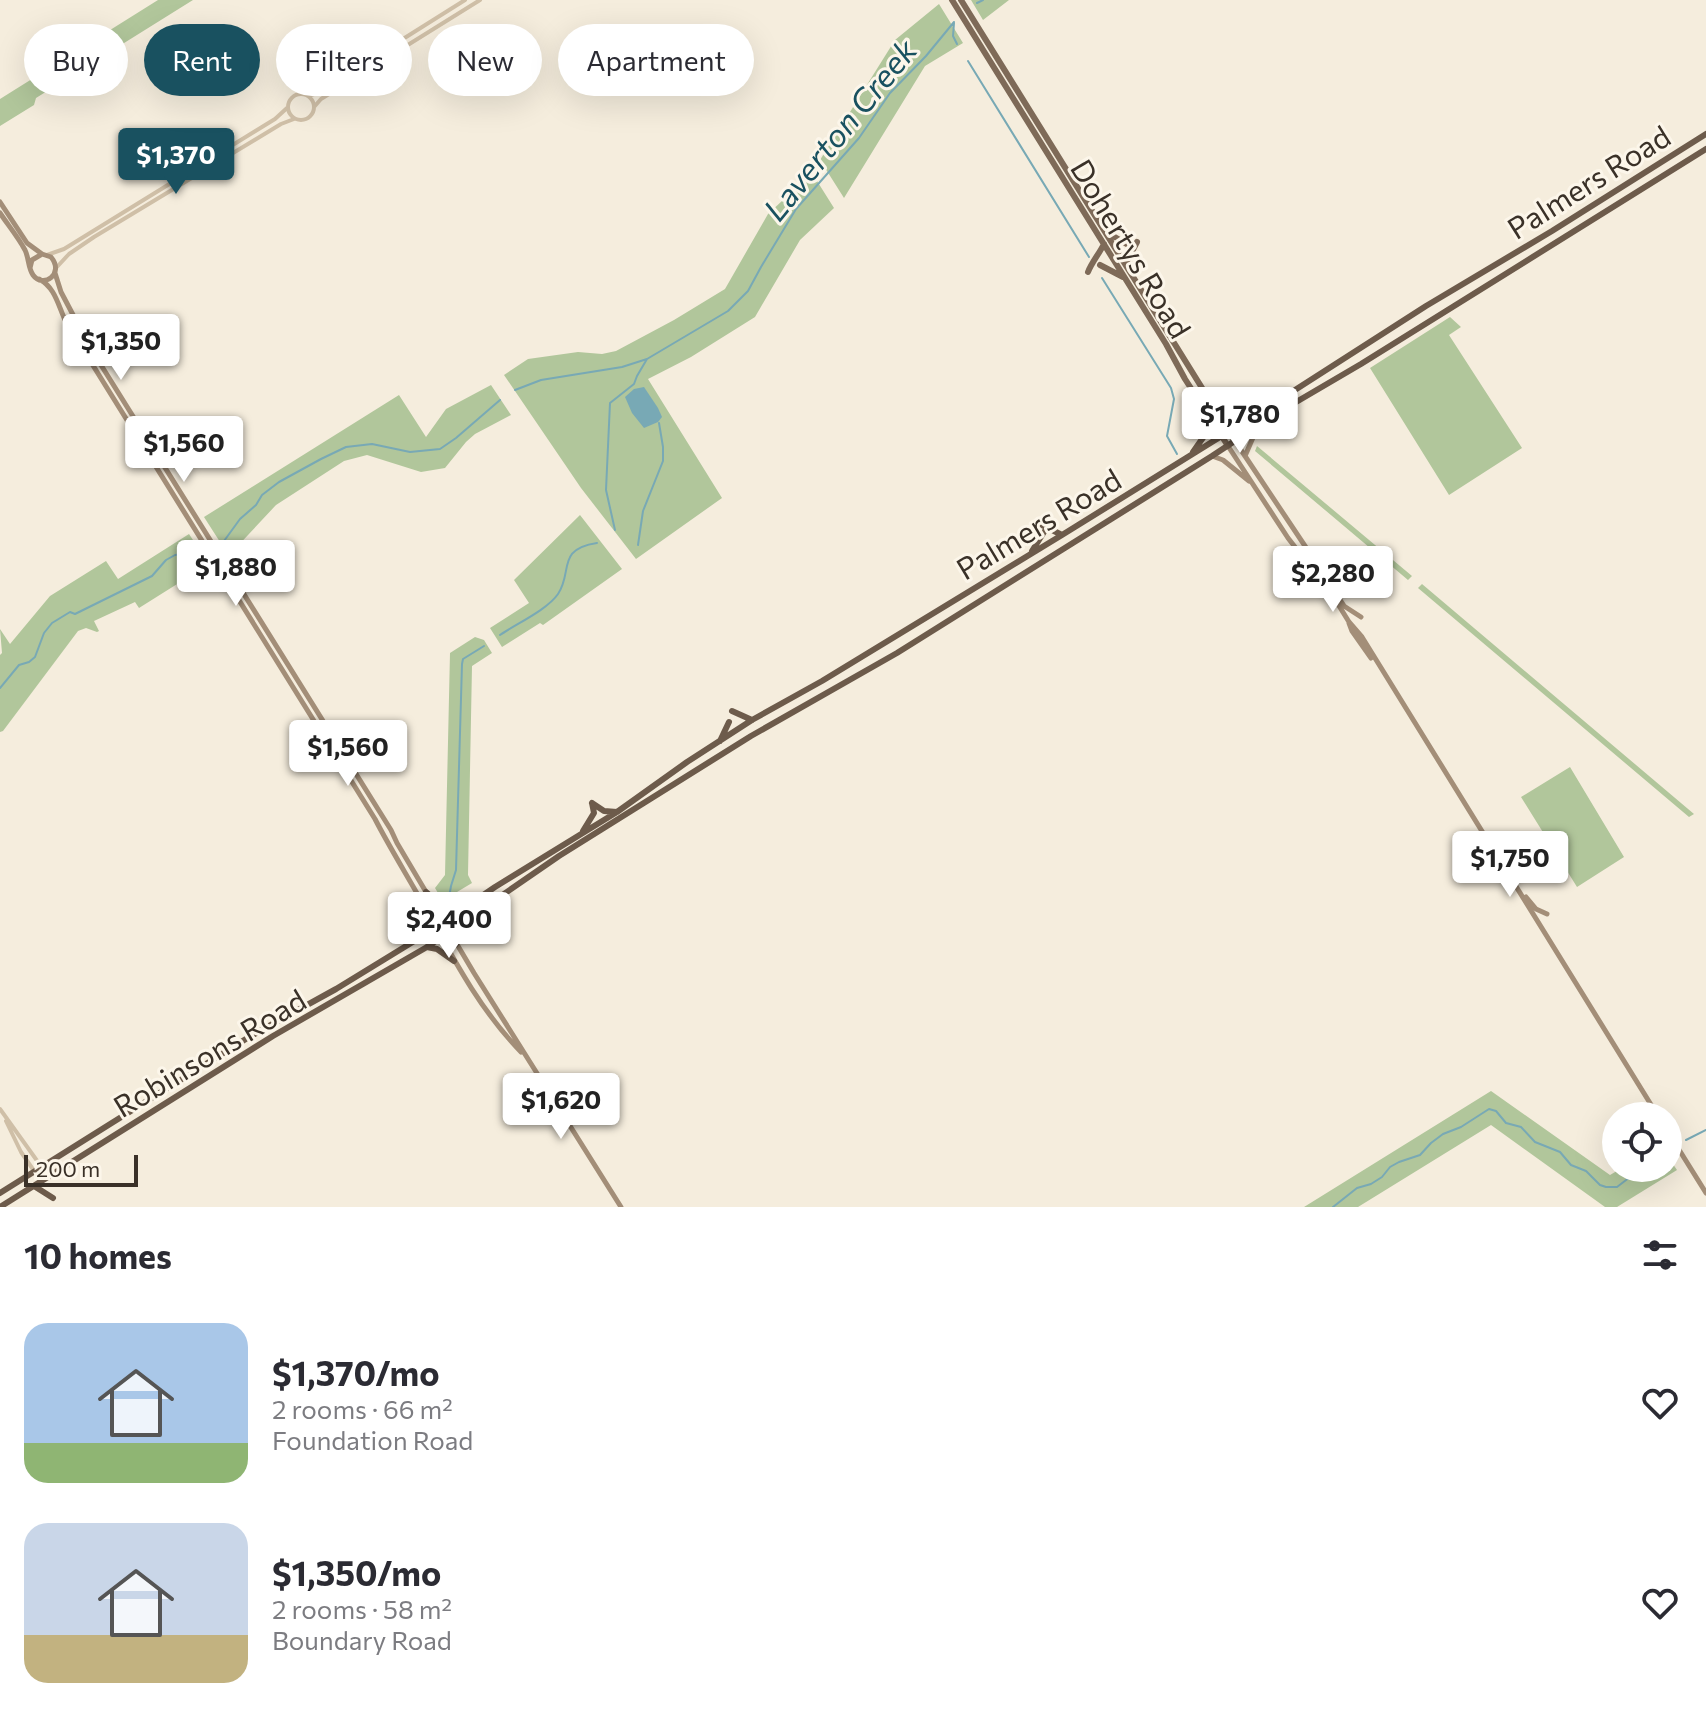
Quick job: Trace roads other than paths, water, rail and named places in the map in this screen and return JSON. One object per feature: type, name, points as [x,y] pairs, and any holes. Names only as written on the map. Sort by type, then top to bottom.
[{"type":"highway","name":"Palmers Road","points":[[436,927],[617,812],[752,720],[1062,535],[1706,134]]},
{"type":"highway","name":"Palmers Road","points":[[441,937],[559,856],[753,735],[897,653],[1706,149]]},
{"type":"highway","points":[[1638,177],[1642,188]]},
{"type":"highway","points":[[1214,407],[1249,420]]},
{"type":"highway","points":[[1191,455],[1211,422]]},
{"type":"highway","points":[[1038,523],[1062,535]]},
{"type":"highway","points":[[1030,554],[1044,532]]},
{"type":"highway","points":[[732,711],[752,720]]},
{"type":"highway","points":[[720,741],[729,722]]},
{"type":"highway","points":[[582,834],[594,813],[592,803],[604,811],[617,812]]},
{"type":"highway","points":[[426,892],[456,913]]},
{"type":"highway","points":[[416,940],[427,912]]},
{"type":"highway","points":[[456,944],[471,916]]},
{"type":"highway","name":"Robinsons Road","points":[[0,1193],[249,1037],[336,989],[436,927]]},
{"type":"highway","name":"Robinsons Road","points":[[0,1207],[273,1036],[441,937]]},
{"type":"highway","points":[[427,947],[437,949],[454,961]]},
{"type":"highway","points":[[34,1186],[53,1198]]},
{"type":"main road","name":"Dohertys Road","points":[[952,0],[1211,422],[1288,538],[1356,629],[1649,1102]]},
{"type":"main road","name":"Dohertys Road","points":[[961,0],[1333,596]]},
{"type":"main road","points":[[0,202],[27,243],[54,260],[61,292],[91,349],[391,830],[501,1018],[621,1207]]},
{"type":"main road","points":[[0,213],[26,253],[33,275],[50,286],[66,322],[375,819],[454,961],[473,991],[527,1058]]},
{"type":"main road","points":[[1108,233],[1134,244],[1126,263]]},
{"type":"main road","points":[[1088,272],[1104,244]]},
{"type":"main road","points":[[30,268],[35,257],[45,254]]},
{"type":"main road","points":[[1100,265],[1126,279]]},
{"type":"main road","points":[[39,279],[50,279],[56,270]]},
{"type":"main road","points":[[1245,456],[1258,426]]},
{"type":"main road","points":[[1212,456],[1223,460],[1253,484]]},
{"type":"main road","points":[[176,499],[183,495]]},
{"type":"main road","points":[[1328,584],[1344,606],[1361,617]]},
{"type":"main road","points":[[284,672],[286,660]]},
{"type":"main road","points":[[315,723],[324,722]]},
{"type":"main road","points":[[320,730],[324,722]]},
{"type":"main road","points":[[396,859],[399,853],[397,843]]},
{"type":"main road","points":[[1495,854],[1506,865],[1529,902],[1547,914]]},
{"type":"main road","points":[[501,1018],[504,1027],[501,1028]]},
{"type":"main road","points":[[1682,1154],[1706,1193]]},
{"type":"street","points":[[412,34],[465,0]]},
{"type":"street","points":[[412,42],[480,0]]},
{"type":"street","points":[[421,28],[425,34]]},
{"type":"street","points":[[293,96],[288,102],[288,112],[300,121],[308,119],[314,107],[326,96]]},
{"type":"street","points":[[308,96],[314,107]]},
{"type":"street","points":[[56,270],[69,254],[92,235],[275,119],[287,108]]},
{"type":"street","points":[[45,254],[64,249],[92,235],[294,119]]},
{"type":"street","points":[[0,1110],[42,1166],[45,1178]]},
{"type":"street","points":[[0,1110],[21,1152],[34,1171],[45,1178]]},
{"type":"water","points":[[644,387],[662,417],[644,428],[625,397],[634,389]]},
{"type":"waterway","name":"Laverton Creek","points":[[977,3],[983,0]]},
{"type":"waterway","name":"Laverton Creek","points":[[515,390],[541,380],[622,367],[647,359],[728,311],[748,291],[796,209],[859,138],[890,93],[954,22]]},
{"type":"waterway","points":[[954,23],[953,36],[957,44]]},
{"type":"waterway","points":[[968,61],[1089,257]]},
{"type":"waterway","points":[[1102,278],[1171,388],[1174,399],[1167,436],[1177,454]]},
{"type":"waterway","points":[[615,530],[606,490],[610,403],[634,384],[647,359]]},
{"type":"waterway","name":"Laverton Creek","points":[[224,541],[262,495],[321,459],[346,447],[372,444],[410,452],[440,449],[500,400]]},
{"type":"waterway","points":[[638,545],[643,511],[663,461],[659,423]]},
{"type":"waterway","points":[[500,635],[553,600],[562,586],[571,556],[576,550],[597,543]]},
{"type":"waterway","name":"Laverton Creek","points":[[0,688],[19,665],[35,657],[44,633],[52,623],[152,576],[175,555],[199,552]]},
{"type":"waterway","points":[[448,903],[456,870],[462,664],[463,659],[484,646]]},
{"type":"waterway","points":[[1333,1207],[1357,1188],[1382,1177],[1390,1167],[1420,1155],[1443,1134],[1461,1127],[1489,1109],[1496,1111],[1506,1123],[1521,1127],[1535,1142],[1560,1152],[1571,1165],[1586,1171],[1600,1185],[1617,1187],[1624,1182]]},
{"type":"waterway","points":[[1686,1140],[1706,1130]]}]
